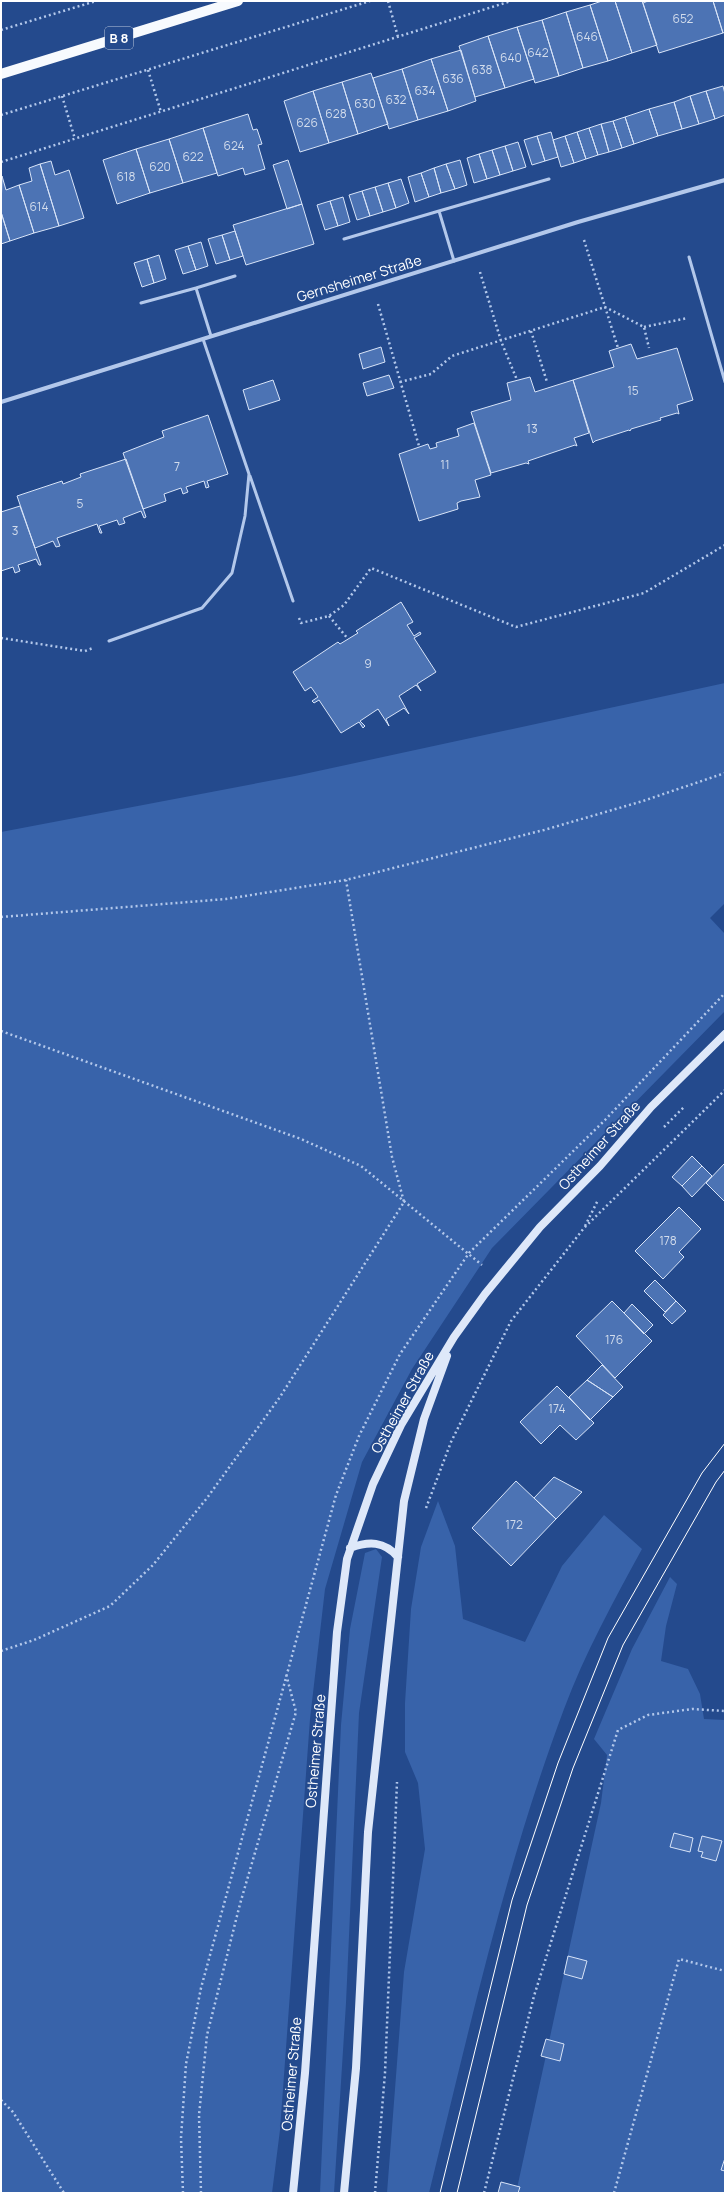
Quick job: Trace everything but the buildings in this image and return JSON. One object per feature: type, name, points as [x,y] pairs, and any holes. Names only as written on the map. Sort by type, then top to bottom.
[{"type":"main road","name":"B 8","points":[[1,74],[238,1]]},
{"type":"main road","name":"Ostheimer Straße","points":[[293,2193],[305,2073],[337,1632],[347,1559],[373,1484],[401,1425],[454,1337],[497,1280],[540,1227],[600,1166],[651,1107],[725,1034]]},
{"type":"main road","name":"Ostheimer Straße","points":[[344,2193],[356,2068],[368,1832],[404,1501],[424,1419],[454,1337]]},
{"type":"main road","points":[[350,1548],[368,1542],[376,1543],[389,1547],[398,1557]]},
{"type":"street","name":"Gernsheimer Straße","points":[[1,402],[578,222],[725,180]]},
{"type":"lane","points":[[344,239],[549,179]]},
{"type":"lane","points":[[440,211],[454,261]]},
{"type":"lane","points":[[689,258],[725,382]]},
{"type":"lane","points":[[141,303],[235,276]]},
{"type":"lane","points":[[196,288],[211,336]]},
{"type":"lane","points":[[203,339],[293,601]]},
{"type":"lane","points":[[109,641],[202,608],[232,573],[245,516],[249,474]]},
{"type":"path","points":[[1,30],[96,1]]},
{"type":"path","points":[[1,115],[370,1]]},
{"type":"path","points":[[388,1],[398,37]]},
{"type":"path","points":[[1,162],[511,1]]},
{"type":"path","points":[[148,70],[161,112]]},
{"type":"path","points":[[62,96],[75,139]]},
{"type":"path","points":[[578,222],[618,348]]},
{"type":"path","points":[[475,254],[501,341],[518,380]]},
{"type":"path","points":[[373,287],[419,446]]},
{"type":"path","points":[[400,382],[431,374],[452,356],[604,307],[644,327],[705,314]]},
{"type":"path","points":[[644,327],[649,348]]},
{"type":"path","points":[[531,331],[547,382]]},
{"type":"path","points":[[301,622],[329,616],[344,605],[371,568],[516,627],[644,593],[725,545]]},
{"type":"path","points":[[329,616],[348,639]]},
{"type":"path","points":[[1,638],[85,651],[109,641]]},
{"type":"path","points":[[1,917],[226,899],[346,880],[544,830],[643,801],[725,773]]},
{"type":"path","points":[[1,1651],[34,1640],[110,1606],[153,1565],[207,1498],[280,1397],[404,1202],[392,1157],[346,880]]},
{"type":"path","points":[[1,1031],[301,1139],[361,1166],[469,1253],[497,1280]]},
{"type":"path","points":[[424,1511],[451,1442],[511,1321],[584,1228],[725,1090]]},
{"type":"path","points":[[183,2193],[181,2138],[186,2064],[201,1988],[286,1673],[296,1712],[240,1904],[207,2036],[199,2114],[201,2193]]},
{"type":"path","points":[[484,2193],[534,1996],[618,1730],[648,1715],[692,1709],[725,1711]]},
{"type":"path","points":[[375,2193],[384,2073],[397,1774]]},
{"type":"path","points":[[614,2193],[679,1959],[725,1971]]},
{"type":"path","points":[[1,2100],[13,2112],[64,2193]]},
{"type":"shaded area","points":[[725,683],[725,903],[710,918],[725,934],[725,1011],[492,1248],[412,1369],[362,1462],[325,1589],[310,1719],[280,2130],[272,2193],[1,2193],[1,832],[295,776]]},
{"type":"shaded area","points":[[438,1501],[455,1546],[463,1619],[525,1642],[562,1566],[604,1515],[642,1549],[590,1648],[572,1688],[543,1768],[489,1949],[429,2193],[387,2193],[404,1972],[425,1849],[418,1783],[405,1752],[405,1703],[411,1609],[421,1547]]},
{"type":"shaded area","points":[[376,1549],[382,1557],[359,1713],[346,2003],[334,2193],[320,2193],[341,1725],[350,1629],[365,1553]]},
{"type":"shaded area","points":[[670,1577],[677,1584],[666,1626],[661,1661],[688,1669],[700,1694],[704,1719],[725,1720],[725,2193],[516,2193],[601,1803],[607,1755],[594,1739],[632,1649]]},
{"type":"tram line","points":[[440,2193],[512,1900],[558,1763],[608,1638],[702,1473],[725,1443]]},
{"type":"tram line","points":[[457,2193],[527,1905],[573,1768],[623,1645],[716,1482],[725,1470]]}]
